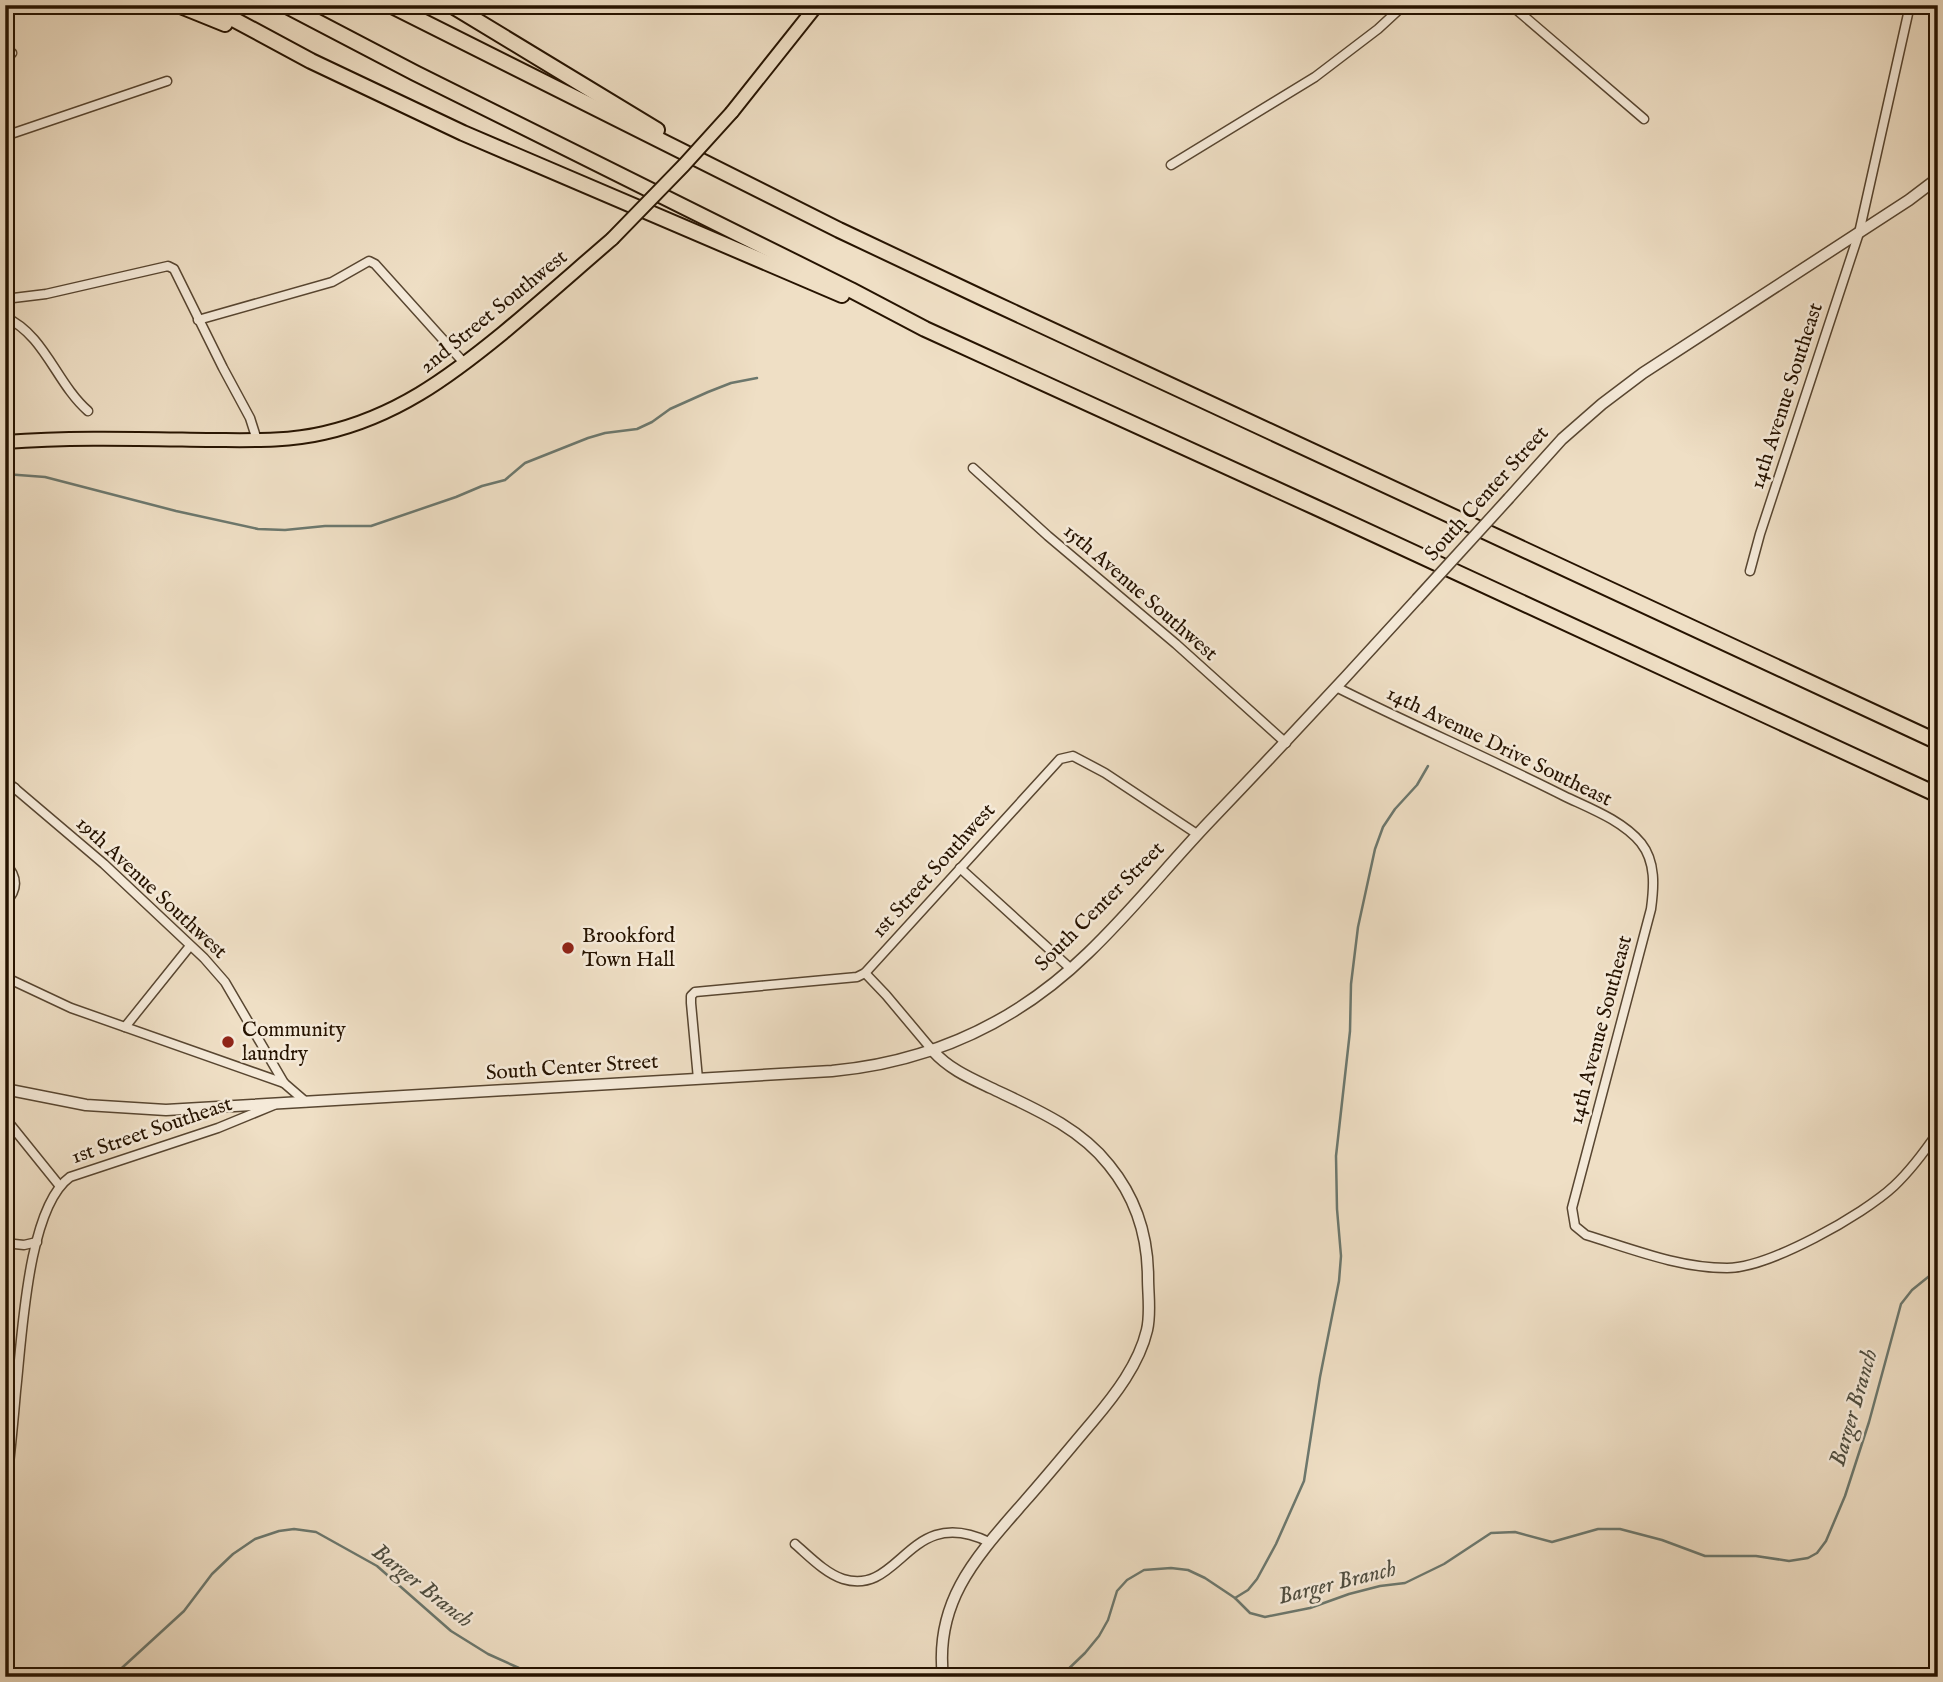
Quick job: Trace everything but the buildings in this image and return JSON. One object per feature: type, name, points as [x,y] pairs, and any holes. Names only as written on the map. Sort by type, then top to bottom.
[{"type":"highway","points":[[178,5],[311,61],[463,133],[746,255],[840,294],[890,310]]},
{"type":"highway","points":[[207,5],[311,61]]},
{"type":"highway","points":[[285,5],[1007,367],[1328,512],[1938,795]]},
{"type":"highway","points":[[390,5],[828,224],[997,305],[1938,742]]},
{"type":"highway","points":[[451,5],[724,171]]},
{"type":"main road","name":"2nd Street Southwest","points":[[5,442],[52,439],[257,440],[324,433],[359,423],[401,406],[466,364],[612,239],[732,112],[816,6]]},
{"type":"street","points":[[1171,165],[1315,77],[1378,29],[1404,5]]},
{"type":"street","points":[[1511,5],[1644,119]]},
{"type":"street","name":"14th Avenue Southeast","points":[[1751,571],[1760,534],[1859,233],[1910,5]]},
{"type":"street","points":[[5,136],[167,81]]},
{"type":"street","name":"South Center Street","points":[[5,1089],[74,1103],[166,1110],[852,1069],[933,1051],[1011,1013],[1071,969],[1286,743],[1562,439],[1601,404],[1643,373],[1859,233],[1938,178]]},
{"type":"street","points":[[198,320],[332,282],[365,262],[375,264],[466,364]]},
{"type":"street","points":[[5,299],[46,294],[171,267],[176,271],[198,320],[250,418],[257,440]]},
{"type":"street","points":[[5,317],[32,337],[64,386],[88,411]]},
{"type":"street","name":"15th Avenue Southwest","points":[[973,468],[1286,743]]},
{"type":"street","name":"14th Avenue Drive Southeast","points":[[1336,687],[1600,814],[1630,831],[1642,844]]},
{"type":"street","name":"1st Street Southwest","points":[[865,973],[1059,759],[1073,756],[1143,797],[1197,834]]},
{"type":"street","name":"19th Avenue Southwest","points":[[5,780],[104,864],[225,982],[284,1083],[306,1102]]},
{"type":"street","points":[[5,800],[15,788]]},
{"type":"street","name":"14th Avenue Southeast","points":[[1642,844],[1649,858],[1654,882],[1651,909],[1576,1189],[1572,1208],[1575,1226],[1586,1235],[1696,1266],[1730,1268],[1756,1263],[1810,1240],[1872,1203],[1910,1170],[1938,1132]]},
{"type":"street","points":[[5,863],[10,868],[16,888],[5,903]]},
{"type":"street","points":[[960,868],[1071,969]]},
{"type":"street","points":[[125,1027],[190,946]]},
{"type":"street","points":[[698,1079],[691,1003],[691,996],[695,992],[857,977],[865,973],[887,995],[933,1051],[960,1073],[1057,1121],[1096,1150],[1115,1172],[1135,1205],[1144,1231],[1148,1258],[1149,1314],[1146,1333],[1129,1371],[1098,1415],[989,1542],[961,1580],[951,1600],[942,1638],[943,1677]]},
{"type":"street","points":[[5,977],[71,1008],[284,1083]]},
{"type":"street","name":"1st Street Southeast","points":[[5,1502],[25,1304],[37,1242],[49,1205],[59,1185],[69,1177],[218,1128],[275,1104]]},
{"type":"street","points":[[5,1118],[59,1185]]},
{"type":"street","points":[[5,1243],[24,1245],[37,1242]]},
{"type":"street","points":[[795,1544],[829,1572],[842,1579],[855,1581],[879,1575],[917,1544],[935,1534],[959,1531],[989,1542]]},
{"type":"waterway","points":[[5,474],[45,477],[258,529],[371,526],[505,480],[525,463],[588,438],[637,429],[670,409],[708,392],[731,383],[757,378]]},
{"type":"waterway","points":[[1235,1598],[1248,1590],[1257,1579],[1304,1481],[1320,1377],[1339,1281],[1341,1256],[1336,1156],[1358,927],[1375,849],[1383,827],[1417,785],[1428,766]]},
{"type":"waterway","name":"Barger Branch","points":[[1060,1677],[1099,1636],[1108,1620],[1117,1591],[1127,1580],[1144,1570],[1188,1570],[1235,1598],[1250,1613],[1265,1617],[1310,1608],[1380,1586],[1405,1583],[1444,1564],[1491,1533],[1515,1532],[1552,1542],[1598,1529],[1620,1529],[1662,1540],[1705,1556],[1756,1556],[1789,1561],[1808,1558],[1817,1553],[1826,1541],[1845,1496],[1869,1422],[1901,1304],[1912,1290],[1938,1269]]},
{"type":"waterway","name":"Barger Branch","points":[[112,1677],[184,1611],[212,1574],[233,1554],[255,1539],[294,1529],[316,1532],[377,1566],[451,1631],[488,1654],[519,1668],[542,1673],[583,1673],[603,1677]]},
{"type":"place","name":"Brookford Town Hall","points":[[568,948]]},
{"type":"place","name":"Community laundry","points":[[228,1042]]}]
